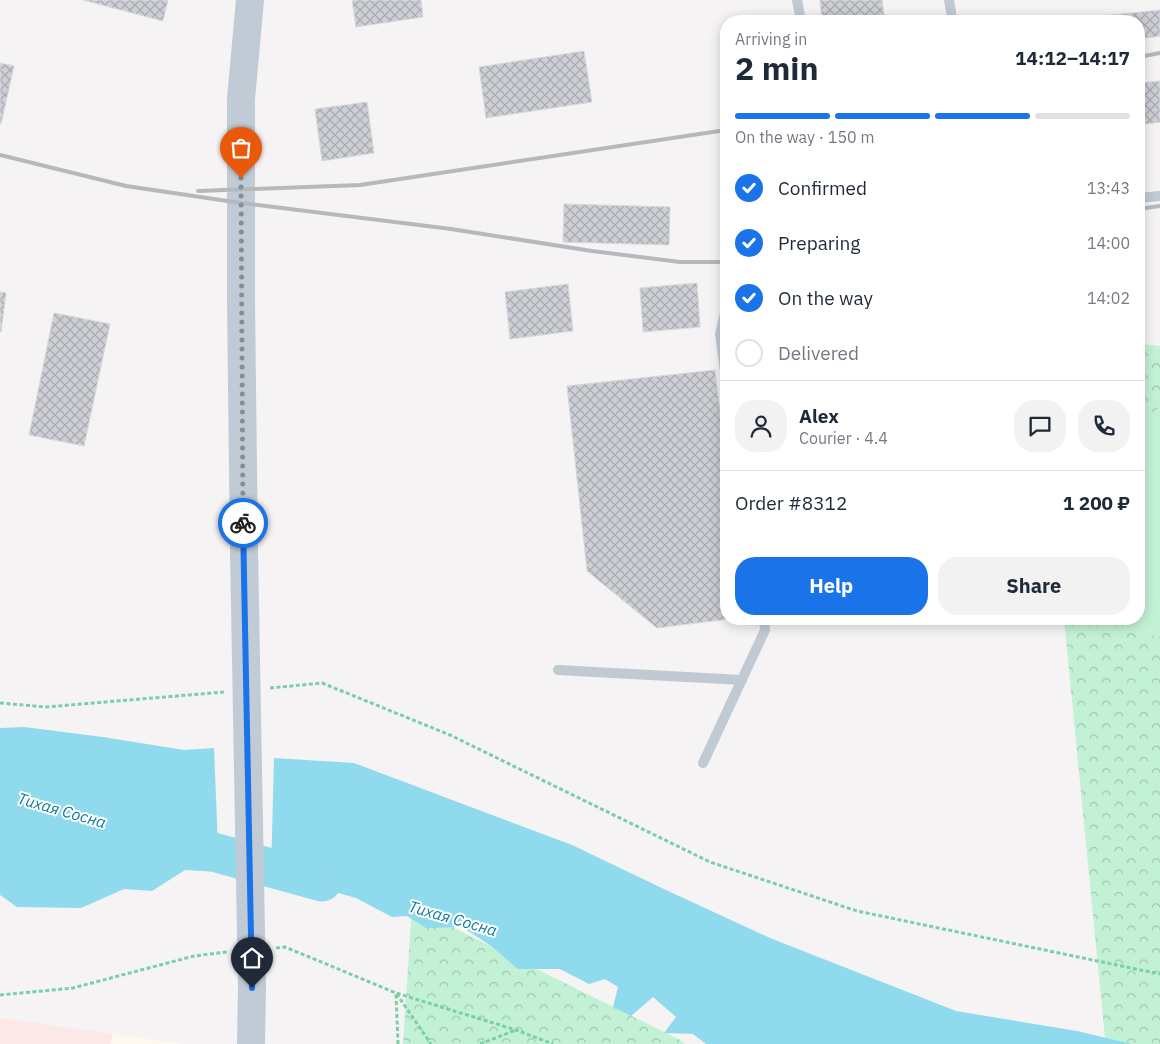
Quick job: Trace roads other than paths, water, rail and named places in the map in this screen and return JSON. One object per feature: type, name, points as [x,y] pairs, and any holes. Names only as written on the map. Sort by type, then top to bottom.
[{"type":"main road","points":[[250,0],[241,100],[241,302],[252,988],[251,1044]]},
{"type":"lane","points":[[798,0],[800,15]]},
{"type":"lane","points":[[949,0],[952,15]]},
{"type":"lane","points":[[1145,197],[1160,196]]},
{"type":"lane","points":[[703,763],[765,630],[765,625]]},
{"type":"lane","points":[[558,670],[742,680]]},
{"type":"water","points":[[24,727],[184,750],[214,748],[219,872],[185,870],[152,891],[124,889],[81,908],[17,907],[0,895],[0,728]]},
{"type":"water","points":[[274,758],[354,763],[572,845],[770,938],[956,1011],[1077,1031],[1132,1044],[706,1044],[693,1034],[664,1033],[676,1017],[653,997],[631,1016],[613,1007],[618,987],[605,979],[589,984],[560,969],[518,969],[491,946],[462,927],[426,928],[407,916],[392,917],[356,898],[271,874]]},
{"type":"waterway","name":"Тихая Сосна","points":[[166,839],[322,882]]},
{"type":"railway","points":[[1145,56],[1160,53]]},
{"type":"railway","points":[[198,191],[360,185],[720,131]]},
{"type":"railway","points":[[0,155],[126,186],[241,203],[451,229],[592,251],[680,262],[720,262]]},
{"type":"railway","points":[[1145,208],[1160,206]]}]
